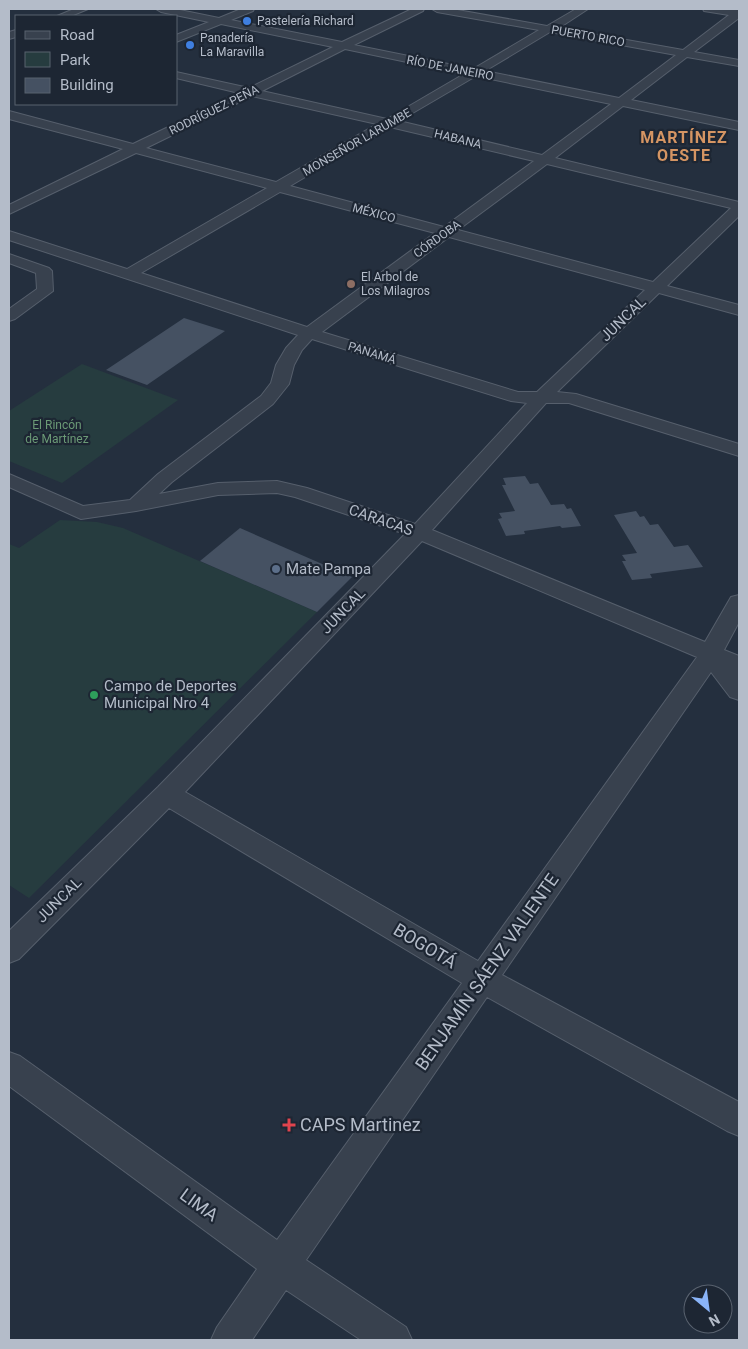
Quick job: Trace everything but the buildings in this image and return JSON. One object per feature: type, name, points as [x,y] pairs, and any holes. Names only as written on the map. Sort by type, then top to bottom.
[{"type":"street","points":[[65,15],[83,9]]},
{"type":"street","name":"RÍO DE JANEIRO","points":[[161,9],[176,14],[220,21],[739,126]]},
{"type":"street","points":[[178,39],[249,9]]},
{"type":"street","name":"RODRÍGUEZ PEÑA","points":[[9,210],[419,9]]},
{"type":"street","name":"PUERTO RICO","points":[[437,9],[739,63]]},
{"type":"street","name":"MONSEÑOR LARUMBE","points":[[129,274],[583,9]]},
{"type":"street","points":[[708,9],[739,13]]},
{"type":"street","name":"CÓRDOBA","points":[[136,505],[165,478],[267,400],[280,384],[285,365],[295,348],[310,333],[739,13]]},
{"type":"street","points":[[178,26],[198,30]]},
{"type":"street","name":"HABANA","points":[[178,75],[390,123],[739,207]]},
{"type":"street","points":[[9,110],[22,105]]},
{"type":"street","name":"MÉXICO","points":[[9,115],[739,310]]},
{"type":"street","name":"JUNCAL","points":[[9,950],[168,794],[419,532],[542,397],[739,207]]},
{"type":"street","name":"PANAMÁ","points":[[9,235],[517,398],[570,398],[739,450]]},
{"type":"street","points":[[9,258],[44,271],[45,290],[9,316]]},
{"type":"street","points":[[33,300],[53,307]]},
{"type":"street","name":"CARACAS","points":[[9,480],[81,513],[136,505],[218,489],[251,487],[277,488],[300,492],[419,532],[739,665]]},
{"type":"street","name":"BENJAMÍN SÁENZ VALIENTE","points":[[230,1340],[703,666],[739,602]]},
{"type":"street","points":[[710,654],[739,691]]},
{"type":"street","name":"BOGOTÁ","points":[[168,794],[482,979],[739,1120]]},
{"type":"street","name":"LIMA","points":[[9,1067],[281,1265],[393,1340]]},
{"type":"green space","name":"El Rincón de Martínez","points":[[82,364],[178,400],[62,483],[9,461],[9,411]]},
{"type":"green space","name":"Campo de Deportes Municipal Nro 4","points":[[60,520],[97,522],[123,528],[317,612],[29,898],[9,885],[9,544],[19,548]]},
{"type":"place","name":"Pastelería Richard","points":[[247,21]]},
{"type":"place","name":"Panadería La Maravilla","points":[[190,45]]},
{"type":"place","name":"El Arbol de Los Milagros","points":[[351,284]]},
{"type":"place","name":"Mate Pampa","points":[[276,569]]},
{"type":"place","name":"Campo de Deportes Municipal Nro 4","points":[[94,695]]},
{"type":"place","name":"CAPS Martinez","points":[[289,1125]]},
{"type":"district","name":"MARTÍNEZ OESTE","points":[[684,146]]}]
